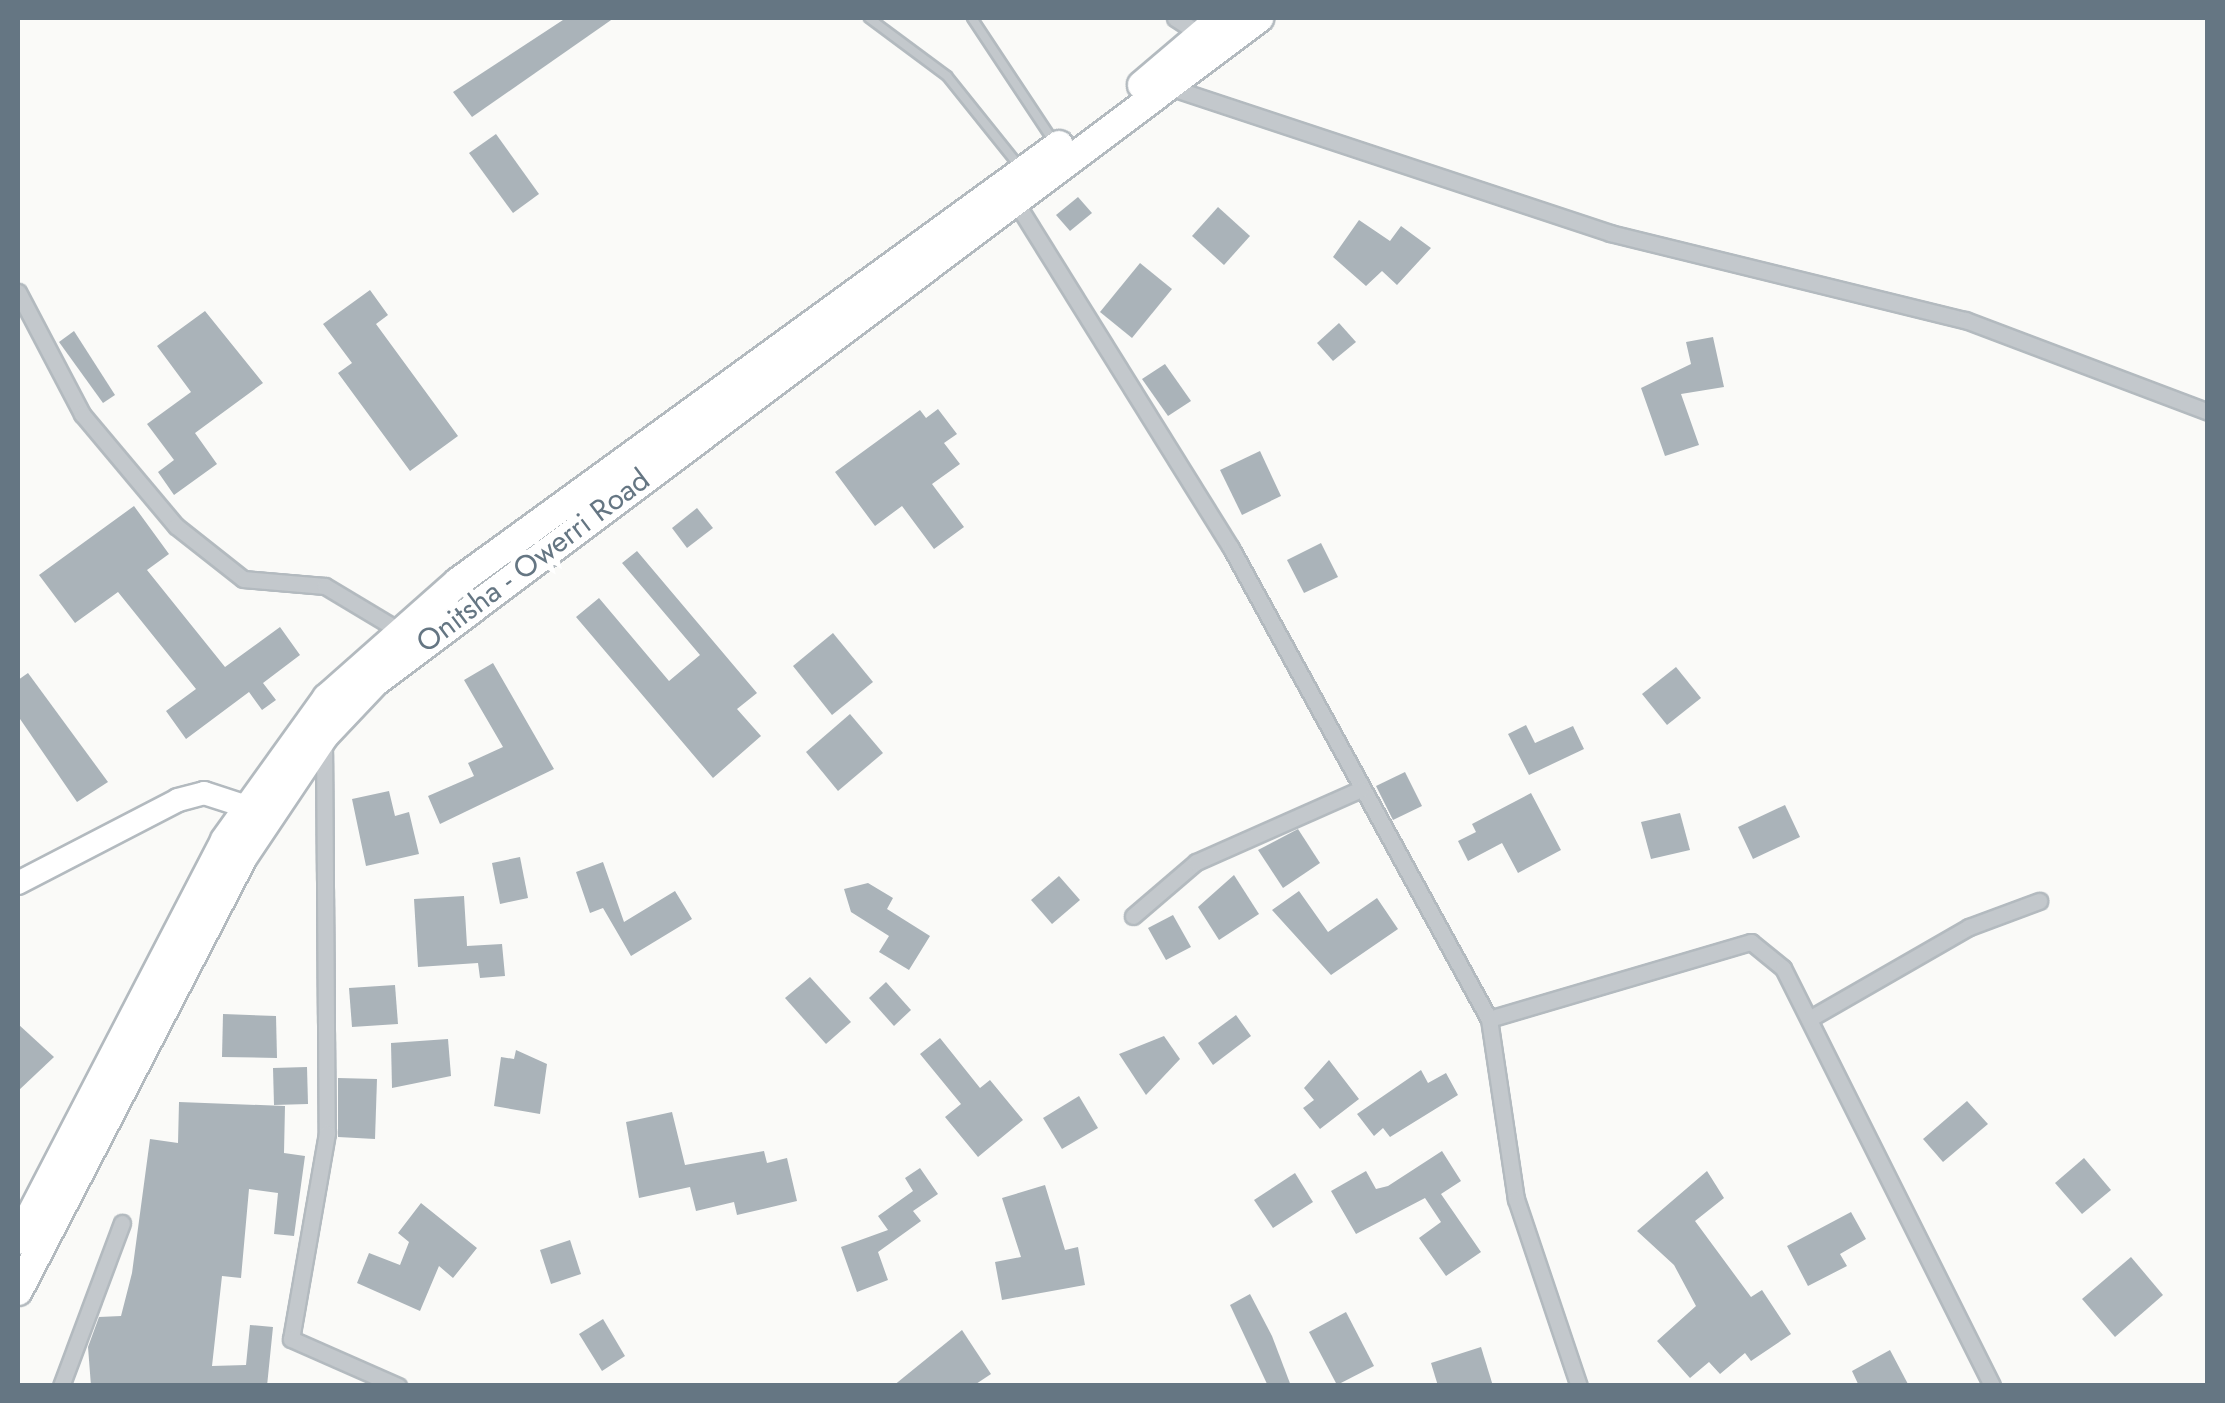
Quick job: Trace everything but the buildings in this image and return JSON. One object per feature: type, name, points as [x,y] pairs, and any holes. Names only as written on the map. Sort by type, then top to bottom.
[{"type":"highway","name":"Onitsha - Owerri Road","points":[[18,1291],[168,990],[324,736],[438,630],[1260,18]]},
{"type":"highway","name":"Onitsha - Owerri Road","points":[[18,1240],[248,807],[327,698],[400,631],[1056,146],[1210,26]]},
{"type":"street","points":[[1174,18],[1210,26]]},
{"type":"street","points":[[1166,86],[1610,233],[1966,320],[2208,412]]},
{"type":"street","points":[[1015,201],[1231,548],[1489,1019],[1516,1199],[1579,1386]]},
{"type":"street","points":[[18,292],[82,414],[176,526],[243,578],[325,586],[400,631]]},
{"type":"street","points":[[324,736],[326,1132],[291,1339],[398,1386]]},
{"type":"street","points":[[1133,916],[1196,862],[1361,789]]},
{"type":"street","points":[[18,883],[178,800],[204,793],[248,807]]},
{"type":"street","points":[[1809,1019],[1969,927],[2040,901]]},
{"type":"street","points":[[1489,1019],[1751,942],[1783,968],[1992,1386]]},
{"type":"street","points":[[62,1386],[122,1223]]},
{"type":"lane","points":[[869,18],[947,76],[1022,170]]},
{"type":"lane","points":[[972,18],[1056,146]]}]
